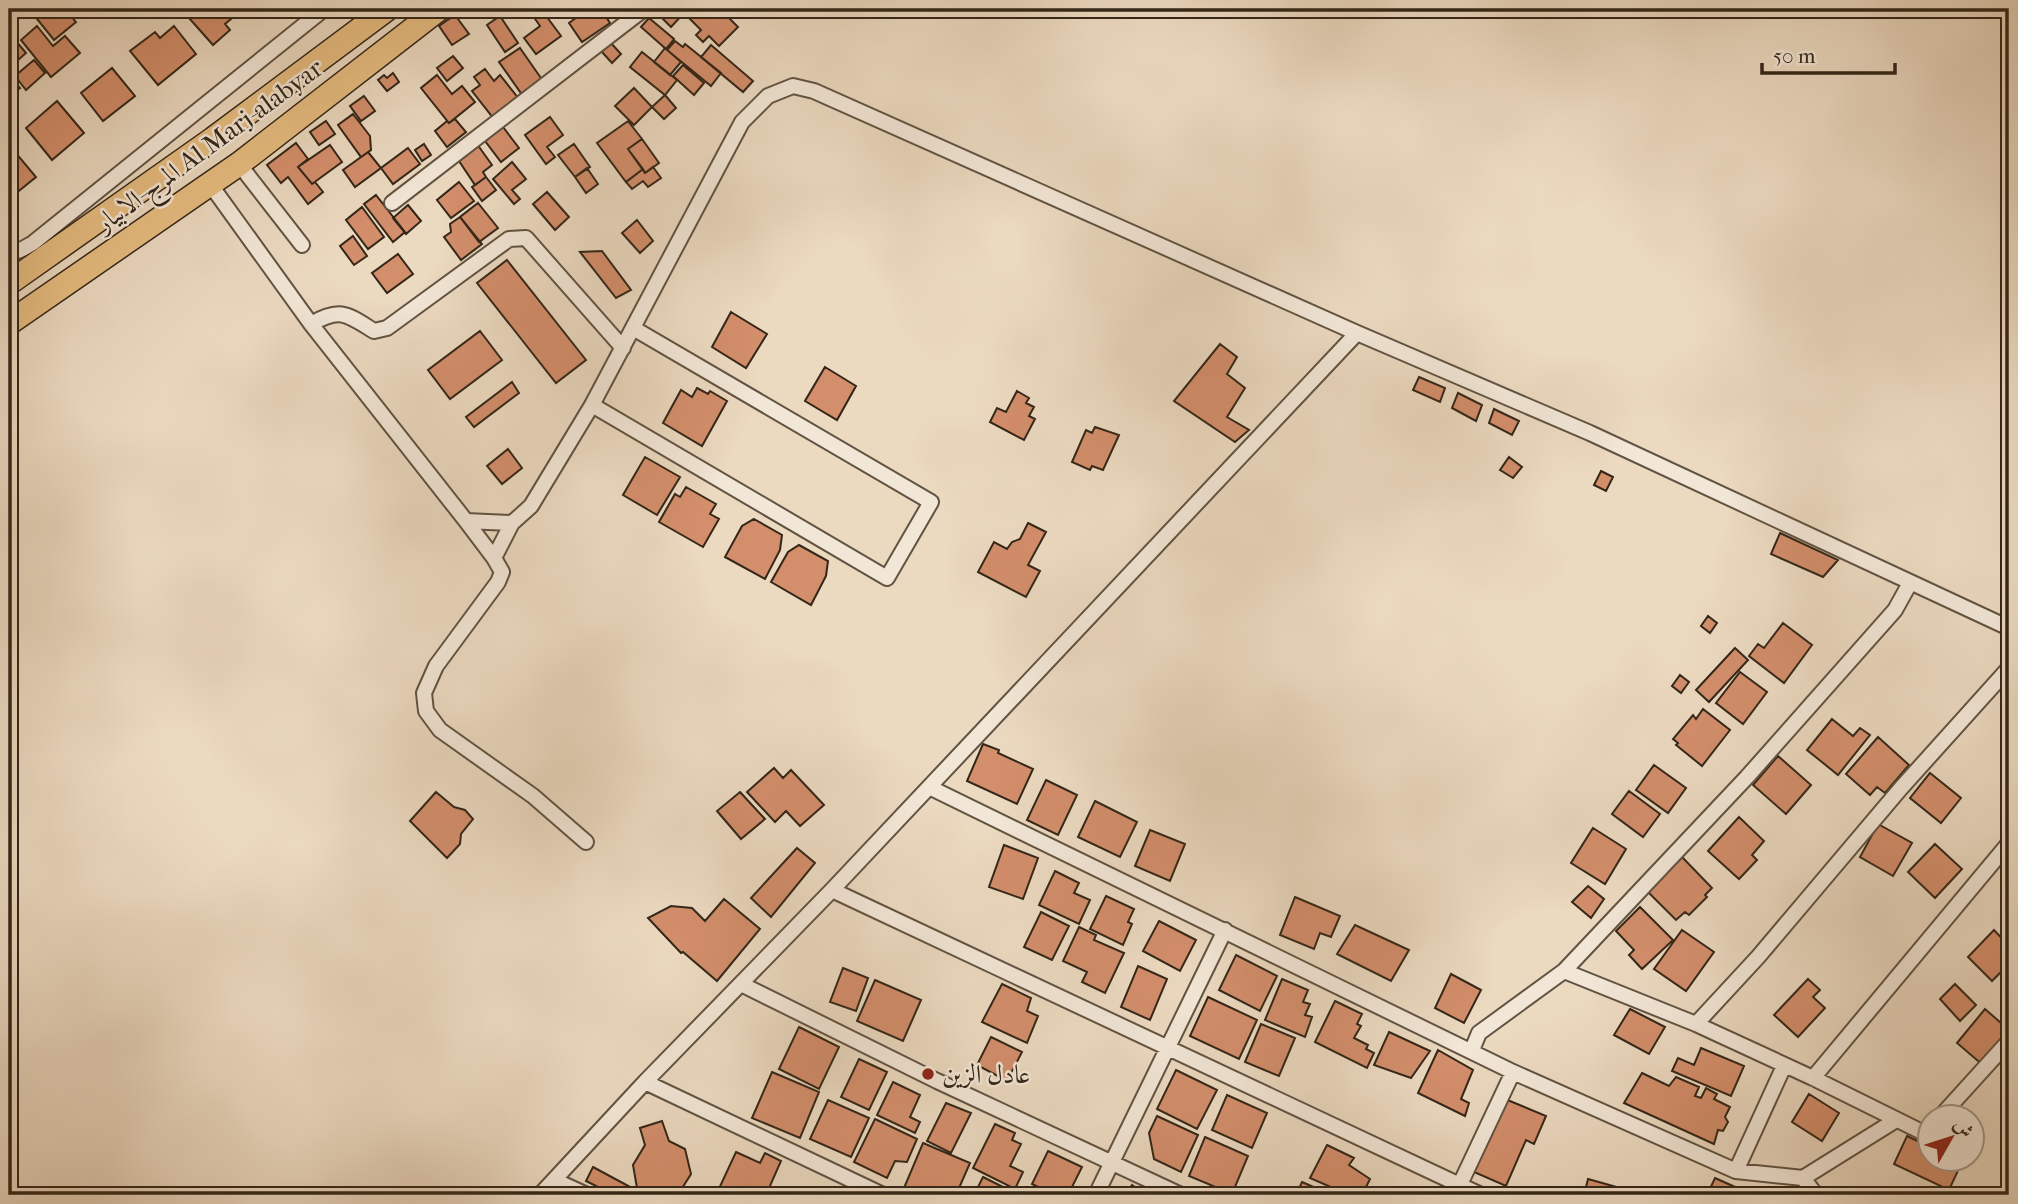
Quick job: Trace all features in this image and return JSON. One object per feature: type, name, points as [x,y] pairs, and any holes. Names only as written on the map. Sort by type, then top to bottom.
[{"type":"main road","name":"المرج-الابيار Al Marj-alabyar","points":[[9,283],[213,139],[387,9]]},
{"type":"main road","name":"المرج-الابيار Al Marj-alabyar","points":[[9,323],[239,164],[439,9]]},
{"type":"street","points":[[9,251],[22,250],[33,243],[324,9]]},
{"type":"street","points":[[392,203],[645,9]]},
{"type":"street","points":[[494,558],[512,523],[531,506],[592,405],[742,122],[768,96],[793,86],[814,91],[1357,333],[1590,433],[2009,628]]},
{"type":"street","points":[[239,164],[302,245]]},
{"type":"street","points":[[211,184],[311,324],[466,521],[502,572],[498,582],[436,666],[424,694],[426,711],[440,730],[533,796],[586,842]]},
{"type":"street","points":[[311,324],[327,314],[344,314],[374,331],[387,328],[509,239],[526,238],[623,348]]},
{"type":"street","points":[[592,405],[887,578],[931,502],[633,328]]},
{"type":"street","points":[[540,1195],[832,890],[1357,333]]},
{"type":"street","points":[[466,521],[512,523]]},
{"type":"street","points":[[1472,1050],[1479,1033],[1564,971],[1746,777],[1895,610],[1910,583]]},
{"type":"street","points":[[1696,1024],[1759,957],[1902,788],[2009,668]]},
{"type":"street","points":[[929,787],[1513,1072],[1736,1171],[1803,1178],[1896,1120]]},
{"type":"street","points":[[1813,1078],[2009,843]]},
{"type":"street","points":[[832,890],[1168,1048],[1457,1190],[1481,1195]]},
{"type":"street","points":[[1096,1195],[1225,930]]},
{"type":"street","points":[[1564,971],[1696,1024],[1916,1129]]},
{"type":"street","points":[[741,984],[937,1081],[1181,1195]]},
{"type":"street","points":[[1954,1102],[2009,1041]]},
{"type":"street","points":[[1736,1171],[1784,1066]]},
{"type":"street","points":[[1457,1190],[1513,1072]]},
{"type":"street","points":[[645,1083],[883,1195]]},
{"type":"street","points":[[1803,1178],[1816,1195]]},
{"type":"street","points":[[554,1180],[587,1195]]},
{"type":"building","points":[[29,9],[65,9],[76,22],[54,40]]},
{"type":"building","points":[[181,9],[242,10],[225,24],[230,30],[213,45]]},
{"type":"building","points":[[541,9],[561,36],[536,54],[524,38],[540,26],[533,16]]},
{"type":"building","points":[[588,9],[601,9],[610,23],[582,42],[569,23]]},
{"type":"building","points":[[664,9],[680,9],[684,13],[671,27],[658,14]]},
{"type":"building","points":[[714,9],[720,9],[738,27],[719,46],[709,36],[703,42],[696,35],[701,30],[690,19],[699,10],[706,17]]},
{"type":"building","points":[[455,15],[469,34],[452,45],[439,26]]},
{"type":"building","points":[[500,16],[518,43],[505,52],[487,25]]},
{"type":"building","points":[[649,18],[674,39],[666,49],[641,27]]},
{"type":"building","points":[[37,26],[53,46],[65,36],[80,53],[51,77],[21,40]]},
{"type":"building","points":[[174,26],[196,54],[158,85],[130,51],[155,32],[160,38]]},
{"type":"building","points":[[15,40],[26,53],[9,68],[9,46]]},
{"type":"building","points":[[675,41],[683,47],[685,44],[721,73],[711,86],[667,50]]},
{"type":"building","points":[[610,42],[621,54],[612,63],[601,51]]},
{"type":"building","points":[[711,45],[753,81],[743,92],[701,57]]},
{"type":"building","points":[[520,48],[543,81],[523,96],[499,62]]},
{"type":"building","points":[[665,48],[681,62],[670,75],[654,62]]},
{"type":"building","points":[[642,52],[677,80],[665,95],[630,67]]},
{"type":"building","points":[[453,56],[463,68],[447,81],[437,68]]},
{"type":"building","points":[[34,60],[45,73],[26,90],[15,76]]},
{"type":"building","points":[[683,65],[704,83],[694,95],[673,76]]},
{"type":"building","points":[[112,68],[135,96],[103,121],[81,93]]},
{"type":"building","points":[[485,69],[494,81],[500,75],[519,99],[494,119],[472,91],[480,85],[474,77]]},
{"type":"building","points":[[393,73],[399,82],[387,91],[378,80]]},
{"type":"building","points":[[9,75],[20,88],[11,95],[9,93]]},
{"type":"building","points":[[437,75],[452,94],[462,86],[475,102],[449,123],[421,88]]},
{"type":"building","points":[[634,88],[652,107],[634,125],[615,106]]},
{"type":"building","points":[[665,95],[676,108],[664,119],[652,107]]},
{"type":"building","points":[[364,96],[375,111],[361,121],[350,106]]},
{"type":"building","points":[[57,101],[84,133],[52,160],[26,128]]},
{"type":"building","points":[[353,114],[370,136],[371,150],[361,157],[338,125]]},
{"type":"building","points":[[550,117],[563,135],[547,147],[555,157],[546,164],[525,135]]},
{"type":"building","points":[[455,119],[466,132],[447,147],[435,131],[447,121],[449,123]]},
{"type":"building","points":[[326,121],[335,134],[319,145],[310,132]]},
{"type":"building","points":[[628,121],[642,139],[628,149],[643,169],[626,182],[597,143]]},
{"type":"building","points":[[503,127],[519,148],[501,162],[485,141]]},
{"type":"building","points":[[642,139],[659,163],[645,173],[628,149]]},
{"type":"building","points":[[296,143],[308,159],[298,167],[312,184],[315,182],[323,192],[308,204],[288,177],[281,183],[267,165]]},
{"type":"building","points":[[424,144],[431,155],[422,161],[415,150]]},
{"type":"building","points":[[477,144],[492,165],[483,172],[486,177],[475,185],[457,158]]},
{"type":"building","points":[[574,144],[590,167],[575,177],[558,155]]},
{"type":"building","points":[[330,145],[342,162],[312,184],[298,167]]},
{"type":"building","points":[[408,148],[420,164],[393,184],[381,168]]},
{"type":"building","points":[[15,152],[36,177],[9,199],[9,158]]},
{"type":"building","points":[[368,152],[381,168],[355,187],[343,170]]},
{"type":"building","points":[[512,162],[526,179],[512,190],[520,199],[514,204],[493,179]]},
{"type":"building","points":[[653,167],[661,178],[648,187],[643,181],[632,189],[626,182],[643,169],[645,173]]},
{"type":"building","points":[[587,168],[598,184],[586,193],[575,177]]},
{"type":"building","points":[[486,177],[496,190],[482,201],[472,187]]},
{"type":"building","points":[[459,182],[474,201],[451,218],[437,200]]},
{"type":"building","points":[[547,192],[569,217],[555,230],[533,204]]},
{"type":"building","points":[[376,195],[405,232],[393,242],[364,204]]},
{"type":"building","points":[[478,203],[498,228],[479,242],[460,217]]},
{"type":"building","points":[[408,205],[421,221],[406,234],[393,218]]},
{"type":"building","points":[[362,207],[384,237],[368,249],[346,220]]},
{"type":"building","points":[[460,217],[482,244],[461,260],[444,237],[451,232],[450,224]]},
{"type":"building","points":[[637,220],[653,241],[640,253],[622,233]]},
{"type":"building","points":[[353,236],[367,256],[354,265],[340,246]]},
{"type":"building","points":[[602,251],[631,290],[616,298],[580,252]]},
{"type":"building","points":[[398,254],[413,274],[387,293],[372,273]]},
{"type":"building","points":[[507,260],[586,360],[556,383],[477,283]]},
{"type":"building","points":[[731,312],[767,334],[746,368],[712,347]]},
{"type":"building","points":[[480,331],[502,360],[450,399],[428,370]]},
{"type":"building","points":[[1220,344],[1237,357],[1227,374],[1245,388],[1227,417],[1249,430],[1235,442],[1174,401]]},
{"type":"building","points":[[825,367],[856,386],[837,420],[805,401]]},
{"type":"building","points":[[1419,377],[1445,388],[1440,402],[1413,390]]},
{"type":"building","points":[[512,382],[519,393],[474,427],[466,417]]},
{"type":"building","points":[[697,388],[708,394],[710,391],[727,401],[702,446],[663,423],[681,390],[692,397]]},
{"type":"building","points":[[1017,391],[1029,398],[1026,403],[1034,407],[1029,416],[1035,419],[1024,440],[990,422],[997,408],[1006,412]]},
{"type":"building","points":[[1458,393],[1482,405],[1476,421],[1452,408]]},
{"type":"building","points":[[1494,409],[1519,421],[1512,435],[1489,423]]},
{"type":"building","points":[[1095,427],[1119,435],[1103,470],[1092,466],[1090,470],[1072,462],[1086,430],[1092,433]]},
{"type":"building","points":[[508,449],[522,468],[502,484],[487,466]]},
{"type":"building","points":[[645,457],[680,477],[657,515],[623,495]]},
{"type":"building","points":[[1509,457],[1522,467],[1513,478],[1500,470]]},
{"type":"building","points":[[1601,471],[1613,477],[1606,491],[1594,485]]},
{"type":"building","points":[[686,487],[716,504],[710,514],[719,519],[703,547],[659,522],[675,494],[680,497]]},
{"type":"building","points":[[754,519],[782,535],[780,550],[765,579],[725,557],[742,526]]},
{"type":"building","points":[[1028,523],[1046,532],[1028,565],[1040,571],[1026,597],[978,572],[994,542],[1007,549],[1012,542],[1020,539]]},
{"type":"building","points":[[1780,533],[1838,560],[1823,577],[1771,554]]},
{"type":"building","points":[[799,545],[828,561],[826,576],[811,605],[771,582],[788,552]]},
{"type":"building","points":[[1708,616],[1717,623],[1710,633],[1701,626]]},
{"type":"building","points":[[1783,623],[1812,645],[1784,683],[1749,656],[1758,644],[1764,648]]},
{"type":"building","points":[[1735,648],[1748,660],[1709,702],[1696,690]]},
{"type":"building","points":[[1740,672],[1767,692],[1743,724],[1716,703]]},
{"type":"building","points":[[1680,675],[1689,682],[1681,693],[1672,686]]},
{"type":"building","points":[[1703,709],[1730,730],[1702,766],[1676,745],[1678,743],[1673,739],[1693,715],[1696,719]]},
{"type":"building","points":[[1832,719],[1853,736],[1860,728],[1870,735],[1838,775],[1807,750]]},
{"type":"building","points":[[1878,737],[1909,765],[1885,793],[1877,787],[1870,795],[1846,774]]},
{"type":"building","points":[[983,744],[1033,769],[1017,804],[967,781]]},
{"type":"building","points":[[1778,756],[1811,785],[1786,814],[1753,785]]},
{"type":"building","points":[[1654,765],[1686,788],[1668,813],[1636,790]]},
{"type":"building","points":[[774,768],[783,778],[791,770],[824,805],[800,826],[786,811],[775,822],[747,792]]},
{"type":"building","points":[[1930,773],[1961,798],[1941,823],[1910,798]]},
{"type":"building","points":[[1046,780],[1077,795],[1058,835],[1027,820]]},
{"type":"building","points":[[1629,791],[1660,814],[1643,837],[1612,814]]},
{"type":"building","points":[[436,792],[454,807],[465,810],[473,819],[461,834],[460,844],[447,858],[410,821]]},
{"type":"building","points":[[740,792],[765,819],[741,839],[717,811]]},
{"type":"building","points":[[1095,801],[1137,822],[1120,857],[1078,837]]},
{"type":"building","points":[[1739,817],[1764,841],[1752,855],[1757,860],[1739,879],[1708,851]]},
{"type":"building","points":[[1878,824],[1912,843],[1893,876],[1860,857]]},
{"type":"building","points":[[1593,828],[1626,849],[1605,884],[1571,863]]},
{"type":"building","points":[[1150,830],[1185,844],[1170,881],[1135,866]]},
{"type":"building","points":[[1935,844],[1962,869],[1935,898],[1908,872]]},
{"type":"building","points":[[1004,845],[1038,858],[1023,899],[989,887]]},
{"type":"building","points":[[797,848],[815,863],[771,917],[751,898]]},
{"type":"building","points":[[1682,857],[1712,888],[1689,915],[1685,912],[1676,920],[1647,891]]},
{"type":"building","points":[[1055,871],[1079,883],[1074,893],[1090,900],[1079,924],[1039,905]]},
{"type":"building","points":[[1588,886],[1604,899],[1591,918],[1572,902]]},
{"type":"building","points":[[1106,896],[1134,909],[1128,922],[1132,924],[1123,945],[1090,929]]},
{"type":"building","points":[[1295,897],[1340,916],[1331,937],[1320,933],[1314,949],[1280,935]]},
{"type":"building","points":[[724,899],[760,929],[717,981],[681,953],[648,918],[671,906],[692,908],[705,921]]},
{"type":"building","points":[[1640,907],[1673,940],[1642,969],[1629,955],[1634,950],[1616,931]]},
{"type":"building","points":[[1041,912],[1069,926],[1052,960],[1024,947]]},
{"type":"building","points":[[1159,921],[1196,940],[1180,971],[1143,951]]},
{"type":"building","points":[[1355,925],[1409,950],[1391,981],[1337,954]]},
{"type":"building","points":[[1079,927],[1096,935],[1094,940],[1124,953],[1105,993],[1082,982],[1087,972],[1063,961]]},
{"type":"building","points":[[1682,930],[1714,952],[1686,991],[1654,969]]},
{"type":"building","points":[[1994,930],[2009,946],[2009,964],[1992,981],[1968,957]]},
{"type":"building","points":[[1236,955],[1277,976],[1260,1011],[1219,990]]},
{"type":"building","points":[[1138,966],[1167,979],[1150,1020],[1121,1007]]},
{"type":"building","points":[[843,968],[868,978],[856,1011],[830,1002]]},
{"type":"building","points":[[1451,974],[1481,990],[1464,1023],[1435,1008]]},
{"type":"building","points":[[1282,979],[1308,990],[1303,1002],[1310,1004],[1305,1015],[1312,1017],[1305,1037],[1265,1020]]},
{"type":"building","points":[[1808,979],[1820,990],[1813,997],[1825,1008],[1798,1037],[1774,1015]]},
{"type":"building","points":[[875,980],[921,1000],[903,1041],[857,1021]]},
{"type":"building","points":[[1002,984],[1031,998],[1027,1011],[1038,1016],[1027,1043],[982,1022]]},
{"type":"building","points":[[1955,984],[1976,1005],[1960,1021],[1940,999]]},
{"type":"building","points":[[1208,997],[1257,1020],[1239,1059],[1190,1036]]},
{"type":"building","points":[[1335,1001],[1362,1014],[1357,1024],[1361,1026],[1354,1038],[1368,1045],[1366,1049],[1374,1053],[1367,1068],[1315,1042]]},
{"type":"building","points":[[1630,1009],[1665,1027],[1649,1054],[1614,1035]]},
{"type":"building","points":[[1985,1009],[2009,1030],[2009,1036],[1984,1066],[1957,1043]]},
{"type":"building","points":[[1261,1024],[1295,1038],[1279,1076],[1245,1062]]},
{"type":"building","points":[[799,1027],[839,1047],[819,1089],[779,1069]]},
{"type":"building","points":[[1389,1032],[1430,1051],[1411,1078],[1374,1065]]},
{"type":"building","points":[[991,1037],[1022,1052],[1007,1081],[977,1065]]},
{"type":"building","points":[[1701,1048],[1744,1066],[1731,1096],[1672,1071],[1678,1058],[1694,1065]]},
{"type":"building","points":[[1438,1050],[1473,1070],[1461,1099],[1469,1103],[1465,1116],[1418,1093]]},
{"type":"building","points":[[859,1059],[887,1072],[869,1110],[841,1097]]},
{"type":"building","points":[[1176,1070],[1217,1090],[1197,1129],[1157,1109]]},
{"type":"building","points":[[772,1072],[819,1092],[800,1138],[752,1118]]},
{"type":"building","points":[[1642,1073],[1669,1086],[1676,1077],[1699,1087],[1695,1096],[1701,1098],[1706,1088],[1717,1094],[1714,1099],[1730,1107],[1725,1117],[1728,1122],[1723,1131],[1718,1130],[1714,1144],[1624,1103]]},
{"type":"building","points":[[893,1082],[920,1095],[910,1117],[920,1122],[915,1133],[877,1115]]},
{"type":"building","points":[[1809,1094],[1839,1113],[1822,1141],[1792,1122]]},
{"type":"building","points":[[1227,1095],[1267,1113],[1252,1148],[1212,1130]]},
{"type":"building","points":[[1505,1099],[1546,1116],[1534,1144],[1526,1140],[1506,1186],[1474,1172]]},
{"type":"building","points":[[828,1100],[869,1118],[851,1157],[810,1139]]},
{"type":"building","points":[[946,1103],[971,1113],[951,1153],[927,1141]]},
{"type":"building","points":[[1157,1116],[1198,1135],[1181,1172],[1154,1159],[1149,1133]]},
{"type":"building","points":[[875,1119],[917,1139],[907,1162],[895,1161],[887,1178],[854,1162]]},
{"type":"building","points":[[662,1121],[669,1141],[685,1149],[691,1174],[679,1193],[645,1195],[637,1188],[633,1165],[645,1145],[640,1128]]},
{"type":"building","points":[[995,1124],[1015,1133],[1012,1140],[1021,1144],[1010,1166],[1023,1172],[1015,1189],[973,1168]]},
{"type":"building","points":[[1907,1136],[1916,1140],[1916,1172],[1957,1172],[1949,1190],[1894,1164]]},
{"type":"building","points":[[1205,1137],[1248,1156],[1232,1194],[1189,1176]]},
{"type":"building","points":[[923,1143],[970,1163],[956,1195],[920,1195],[904,1188]]},
{"type":"building","points":[[1327,1145],[1354,1158],[1349,1165],[1370,1179],[1362,1195],[1349,1195],[1310,1178]]},
{"type":"building","points":[[1048,1151],[1082,1167],[1070,1191],[1080,1195],[1055,1195],[1032,1184]]},
{"type":"building","points":[[736,1152],[760,1163],[765,1153],[781,1161],[766,1195],[716,1195]]},
{"type":"building","points":[[593,1167],[632,1188],[628,1195],[614,1195],[586,1181]]},
{"type":"building","points":[[983,1177],[1015,1193],[1014,1195],[974,1195]]},
{"type":"building","points":[[1715,1178],[1753,1195],[1707,1195]]},
{"type":"building","points":[[1588,1179],[1620,1188],[1618,1195],[1584,1195]]},
{"type":"building","points":[[1302,1182],[1332,1195],[1296,1195]]},
{"type":"building","points":[[1132,1185],[1148,1195],[1126,1195]]},
{"type":"place","name":"عادل الزين","points":[[928,1074]]}]
